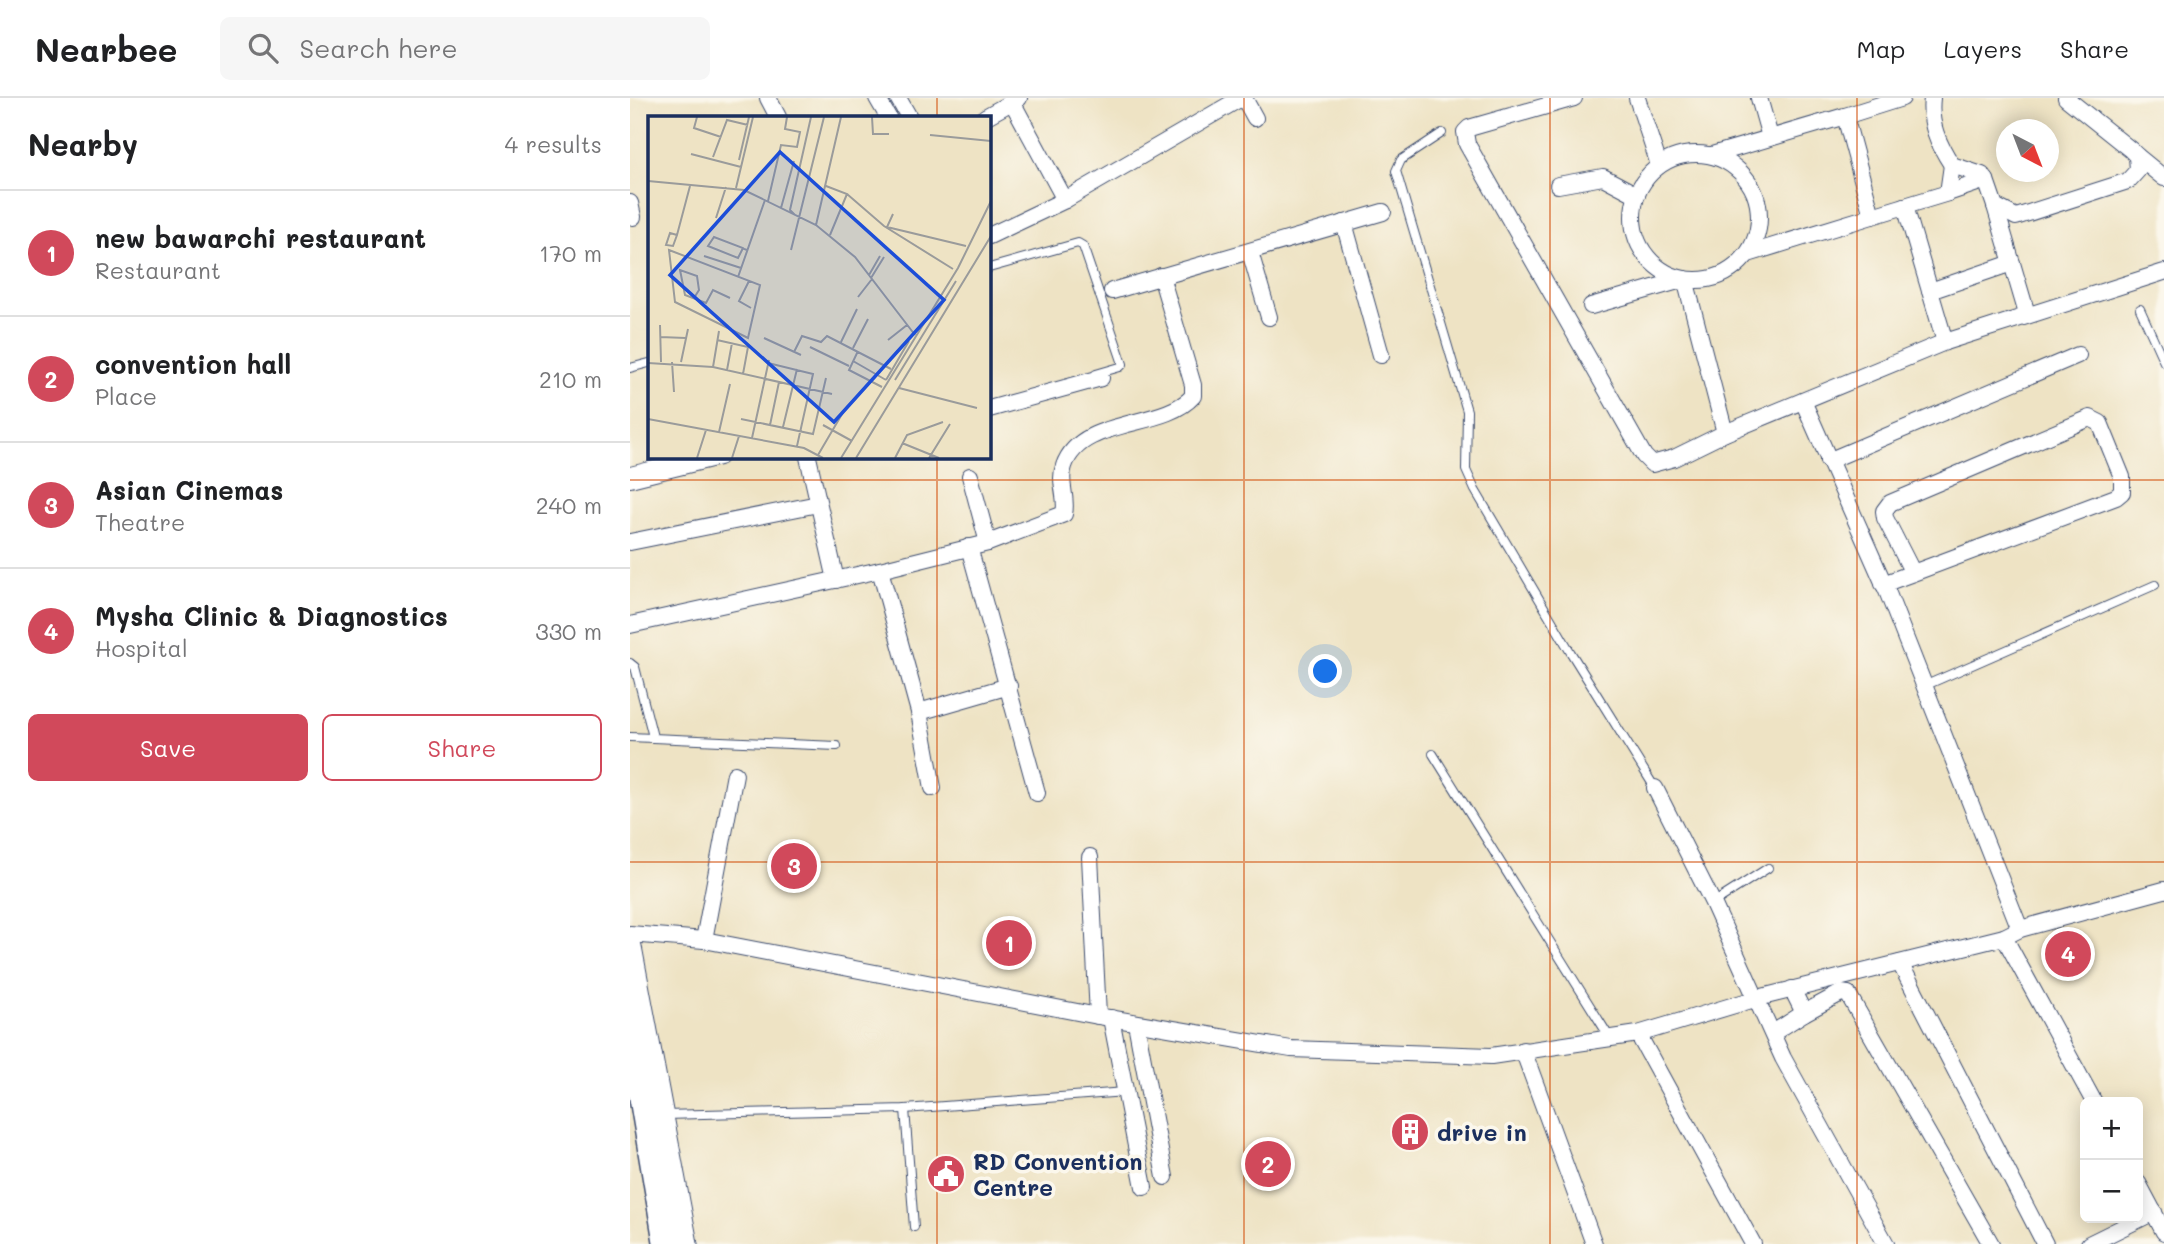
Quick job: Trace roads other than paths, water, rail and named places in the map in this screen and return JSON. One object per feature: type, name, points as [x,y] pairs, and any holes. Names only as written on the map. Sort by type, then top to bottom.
[{"type":"highway","points":[[630,1017],[668,1244]]},
{"type":"main road","points":[[630,947],[686,1244]]},
{"type":"street","points":[[768,98],[777,116]]},
{"type":"street","points":[[877,98],[887,116]]},
{"type":"street","points":[[898,98],[908,116]]},
{"type":"street","points":[[990,236],[1065,200],[1242,98],[1255,118]]},
{"type":"street","points":[[1574,98],[1469,128],[1465,132],[1466,144],[1644,456],[1652,464],[1945,342],[2164,272]]},
{"type":"street","points":[[1637,98],[1659,165]]},
{"type":"street","points":[[1759,98],[1770,138]]},
{"type":"street","points":[[1712,155],[1845,116],[1880,101],[1902,98]]},
{"type":"street","points":[[1932,98],[1931,120],[1936,137],[1952,164],[1948,192]]},
{"type":"street","points":[[2066,98],[2164,178]]},
{"type":"street","points":[[987,116],[1014,99],[1065,200]]},
{"type":"street","points":[[1845,116],[1872,216]]},
{"type":"street","points":[[1691,153],[1712,155],[1731,163],[1746,177],[1757,194],[1760,215],[1758,236],[1748,254],[1733,269],[1700,281],[1685,279],[1662,270],[1649,259],[1639,245],[1633,212],[1637,195],[1644,180],[1659,165],[1691,153]]},
{"type":"street","points":[[1995,206],[2016,217],[2129,181],[2138,170],[2137,156]]},
{"type":"street","points":[[1952,164],[1975,172],[1986,180],[2027,314]]},
{"type":"street","points":[[1558,185],[1602,177],[1637,195]]},
{"type":"street","points":[[1748,254],[1986,180]]},
{"type":"street","points":[[1905,206],[1945,342]]},
{"type":"street","points":[[1112,291],[1383,212]]},
{"type":"street","points":[[1343,223],[1381,355]]},
{"type":"street","points":[[1250,251],[1269,317]]},
{"type":"street","points":[[1930,291],[2012,264]]},
{"type":"street","points":[[630,625],[880,570],[988,543],[1064,514],[1067,503],[1062,482],[1063,468],[1070,452],[1117,426],[1184,406],[1193,396],[1193,385],[1161,276]]},
{"type":"street","points":[[1685,279],[1725,433]]},
{"type":"street","points":[[1591,306],[1685,279]]},
{"type":"street","points":[[1828,461],[2078,355]]},
{"type":"street","points":[[990,409],[1101,378]]},
{"type":"street","points":[[1803,401],[1883,584],[2020,929]]},
{"type":"street","points":[[1883,584],[1913,573],[2116,497],[2122,492],[2122,477],[2100,423],[2090,418],[1889,503],[1884,511],[1885,518],[1913,573]]},
{"type":"street","points":[[630,479],[715,458]]},
{"type":"street","points":[[810,458],[836,580]]},
{"type":"street","points":[[970,476],[988,543]]},
{"type":"street","points":[[630,542],[818,504]]},
{"type":"street","points":[[969,547],[1037,793]]},
{"type":"street","points":[[880,570],[919,712],[933,788]]},
{"type":"street","points":[[919,712],[1009,686]]},
{"type":"street","points":[[704,940],[735,774]]},
{"type":"street","points":[[1655,788],[1713,903],[1805,1101],[1886,1244]]},
{"type":"street","points":[[1090,857],[1105,1017],[1125,1092],[1144,1187]]},
{"type":"street","points":[[630,934],[704,940],[1136,1023],[1291,1049],[1491,1056],[1638,1034],[1758,998],[2004,937],[2020,929],[2164,890]]},
{"type":"street","points":[[2004,937],[2091,1097]]},
{"type":"street","points":[[1900,963],[2045,1244]]},
{"type":"street","points":[[1792,989],[1804,1013]]},
{"type":"street","points":[[1773,1033],[1841,993],[1848,993],[1991,1244]]},
{"type":"street","points":[[1136,1023],[1165,1177]]},
{"type":"street","points":[[1638,1034],[1753,1244]]},
{"type":"street","points":[[1523,1050],[1594,1244]]},
{"type":"street","points":[[2143,1192],[2164,1232]]},
{"type":"street","points":[[2089,1244],[2154,1213]]},
{"type":"lane","points":[[1442,134],[1401,160],[1396,171],[1466,411],[1466,470],[1475,490],[1571,653],[1655,788]]},
{"type":"lane","points":[[990,268],[1080,244],[1083,246],[1123,364],[990,402]]},
{"type":"lane","points":[[2140,309],[2164,362]]},
{"type":"lane","points":[[630,368],[648,363]]},
{"type":"lane","points":[[630,471],[682,458]]},
{"type":"lane","points":[[1924,686],[2155,585]]},
{"type":"lane","points":[[630,663],[635,667],[653,737]]},
{"type":"lane","points":[[630,737],[836,746]]},
{"type":"lane","points":[[1433,754],[1610,1038]]},
{"type":"lane","points":[[1713,903],[1768,869]]},
{"type":"lane","points":[[661,1115],[905,1110],[1125,1092]]},
{"type":"lane","points":[[905,1110],[914,1227]]},
{"type":"place","name":"Asian Cinemas","points":[[794,866]]},
{"type":"place","name":"new bawarchi restaurant","points":[[1009,943]]},
{"type":"place","name":"Mysha Clinic & Diagnostics","points":[[2068,954]]},
{"type":"place","name":"drive in","points":[[1410,1132]]},
{"type":"place","name":"convention hall","points":[[1268,1164]]},
{"type":"place","name":"RD Convention Centre","points":[[946,1174]]}]
